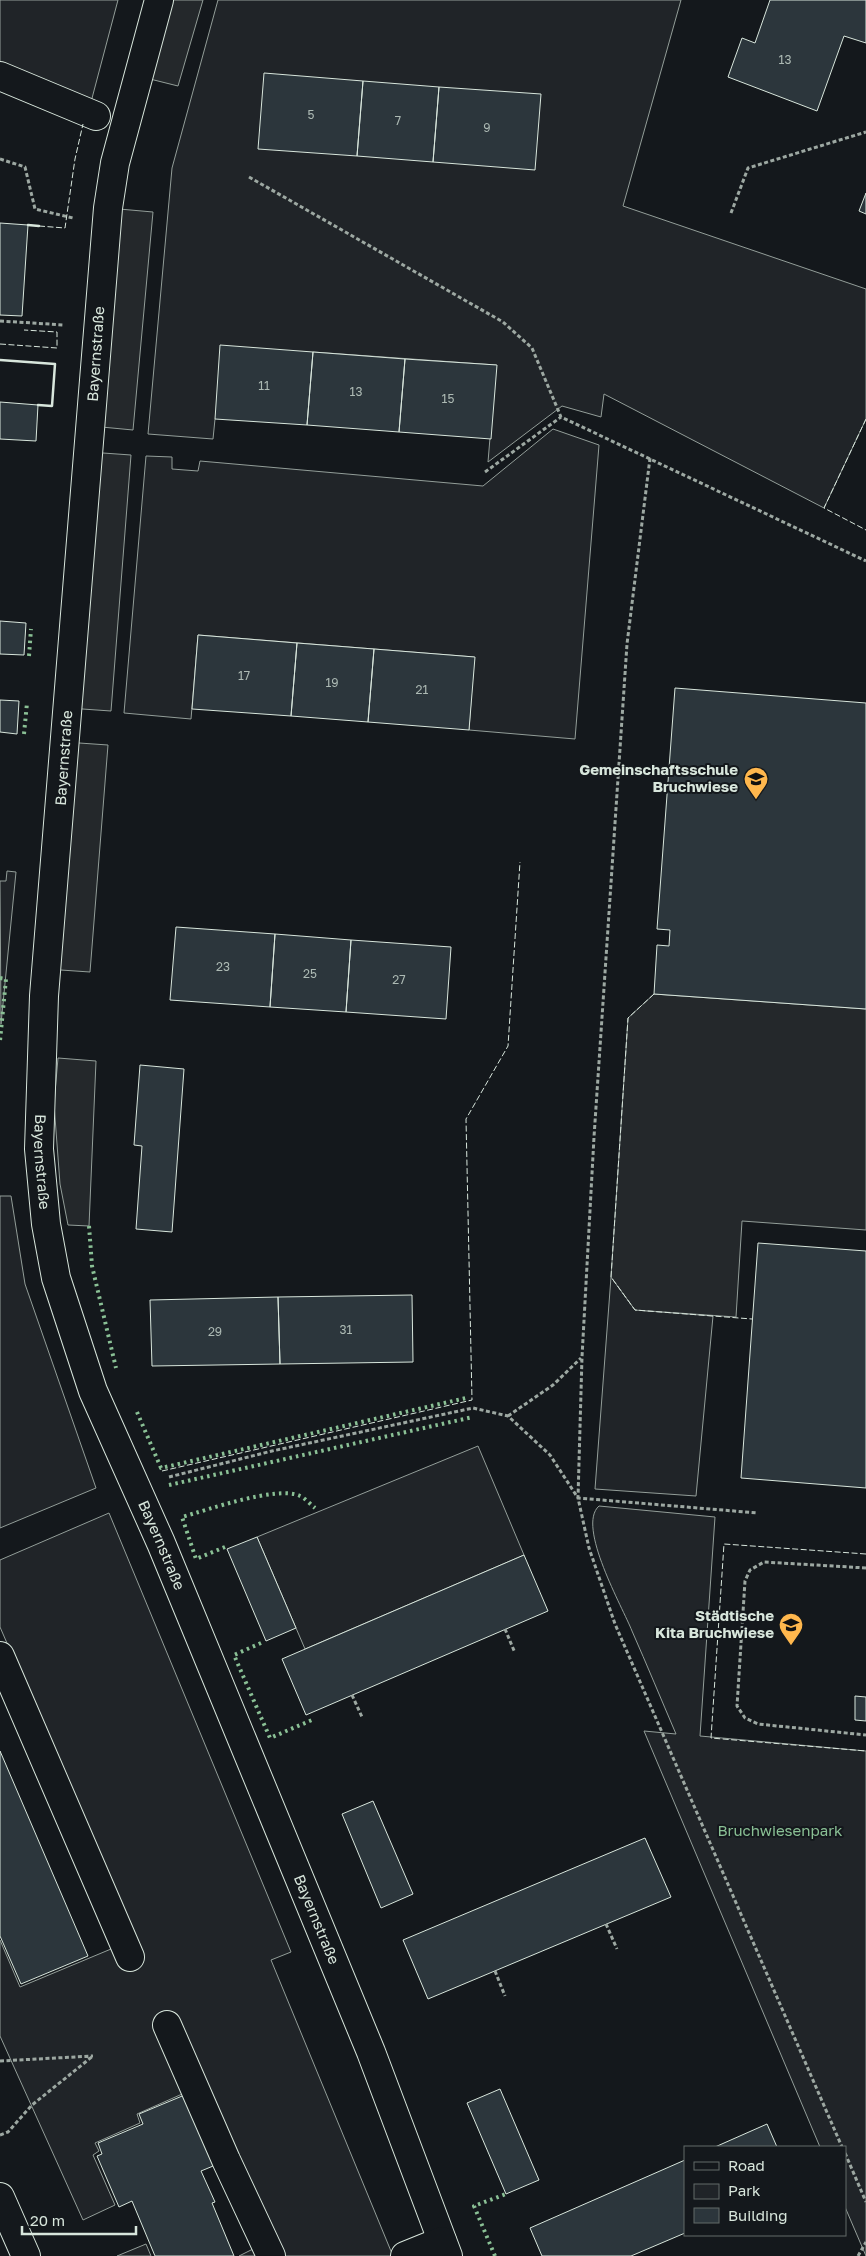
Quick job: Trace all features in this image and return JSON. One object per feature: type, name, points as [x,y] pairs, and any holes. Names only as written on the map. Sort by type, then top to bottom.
[{"type":"street","name":"Bayernstraße","points":[[159,0],[115,163],[108,208],[57,862],[46,969],[39,1103],[41,1186],[56,1278],[93,1391],[136,1488],[378,2069],[445,2249]]},
{"type":"street","points":[[0,76],[96,116]]},
{"type":"street","points":[[0,1656],[130,1957]]},
{"type":"street","points":[[168,2025],[226,2160],[271,2256]]},
{"type":"street","points":[[0,2197],[26,2256]]},
{"type":"street","points":[[405,2256],[445,2249]]},
{"type":"path","points":[[731,213],[748,168],[866,132]]},
{"type":"path","points":[[0,159],[25,167],[35,209],[76,218]]},
{"type":"path","points":[[249,177],[503,322],[532,348],[561,417],[866,561]]},
{"type":"path","points":[[0,321],[66,325]]},
{"type":"path","points":[[485,472],[561,417]]},
{"type":"path","points":[[650,458],[627,654],[594,1147],[582,1357],[578,1498],[589,1548],[615,1624],[842,2146]]},
{"type":"path","points":[[508,1416],[553,1385],[582,1357]]},
{"type":"path","points":[[136,1488],[164,1478],[272,1451],[473,1408],[508,1416],[550,1455],[578,1498]]},
{"type":"path","points":[[578,1498],[758,1513]]},
{"type":"path","points":[[866,1568],[764,1562],[750,1570],[744,1581],[737,1706],[745,1718],[758,1724],[866,1735]]},
{"type":"path","points":[[505,1630],[515,1653]]},
{"type":"path","points":[[352,1695],[362,1717]]},
{"type":"path","points":[[606,1924],[617,1949]]},
{"type":"path","points":[[495,1972],[505,1996]]},
{"type":"path","points":[[0,2061],[93,2056],[32,2105],[8,2132],[0,2136]]},
{"type":"path","points":[[846,2155],[866,2202]]},
{"type":"path","points":[[858,2256],[866,2242]]},
{"type":"green space","points":[[0,0],[118,0],[91,102],[0,63]]},
{"type":"green space","points":[[218,0],[681,0],[623,206],[866,289],[866,419],[824,508],[604,394],[601,417],[562,406],[488,462],[496,365],[313,352],[215,419],[213,439],[148,434],[172,168]]},
{"type":"green space","points":[[553,429],[599,445],[575,739],[469,730],[474,657],[198,635],[191,719],[124,713],[146,456],[172,457],[172,469],[198,471],[200,461],[483,486]]},
{"type":"green space","points":[[7,871],[16,872],[1,1024],[0,881],[6,881]]},
{"type":"green space","points":[[0,1196],[11,1196],[25,1284],[96,1488],[0,1528]]},
{"type":"green space","points":[[611,1277],[635,1310],[713,1316],[696,1496],[595,1489]]},
{"type":"green space","points":[[478,1446],[524,1555],[305,1649],[257,1537]]},
{"type":"green space","name":"Bruchwiesenpark","points":[[599,1506],[715,1517],[700,1736],[866,1751],[866,2256],[846,2209],[846,2146],[820,2146],[644,1731],[676,1734],[604,1567],[593,1531],[593,1516]]},
{"type":"green space","points":[[109,1513],[291,1952],[271,1960],[393,2256],[239,2256],[255,2248],[189,2091],[137,2114],[140,2123],[95,2143],[99,2151],[93,2155],[115,2205],[83,2220],[0,2036],[0,1940],[20,1987],[135,1939],[0,1627],[0,1560]]},
{"type":"green space","points":[[146,2244],[151,2256],[117,2256]]},
{"type":"shaded area","points":[[159,0],[203,0],[178,86],[138,76]]},
{"type":"shaded area","points":[[108,208],[153,212],[133,430],[91,426]]},
{"type":"shaded area","points":[[89,452],[131,455],[111,711],[68,708]]},
{"type":"shaded area","points":[[65,742],[108,745],[90,972],[46,969]]},
{"type":"shaded area","points":[[654,994],[866,1009],[866,1230],[742,1221],[736,1317],[635,1310],[611,1277],[628,1018]]},
{"type":"shaded area","points":[[58,1058],[96,1061],[89,1226],[68,1225],[60,1184],[54,1104]]},
{"type":"building","points":[[770,0],[866,0],[866,43],[844,36],[817,111],[728,77],[742,38],[755,43]]},
{"type":"building","points":[[264,73],[363,81],[357,156],[258,149]]},
{"type":"building","points":[[363,81],[439,87],[433,162],[357,156]]},
{"type":"building","points":[[439,87],[541,94],[535,170],[433,162]]},
{"type":"building","points":[[866,193],[866,214],[859,211]]},
{"type":"building","points":[[0,223],[28,225],[22,316],[0,315]]},
{"type":"building","points":[[220,345],[313,352],[307,425],[215,419]]},
{"type":"building","points":[[313,352],[405,359],[399,432],[307,425]]},
{"type":"building","points":[[405,359],[497,365],[491,439],[399,432]]},
{"type":"building","points":[[0,402],[38,405],[36,441],[0,439]]},
{"type":"building","points":[[0,621],[26,623],[24,655],[0,654]]},
{"type":"building","points":[[198,635],[297,643],[291,716],[192,709]]},
{"type":"building","points":[[297,643],[374,649],[368,722],[291,716]]},
{"type":"building","points":[[374,649],[475,657],[469,730],[368,722]]},
{"type":"building","points":[[675,688],[866,703],[866,1009],[654,994],[657,945],[669,946],[670,930],[657,929]]},
{"type":"building","points":[[0,700],[19,701],[17,734],[0,732]]},
{"type":"building","points":[[176,927],[275,934],[270,1007],[170,1000]]},
{"type":"building","points":[[275,934],[351,940],[346,1012],[270,1007]]},
{"type":"building","points":[[351,940],[451,947],[446,1019],[346,1012]]},
{"type":"building","points":[[140,1065],[184,1069],[172,1232],[136,1229],[142,1146],[134,1145]]},
{"type":"building","points":[[758,1243],[866,1251],[866,1488],[741,1478]]},
{"type":"building","points":[[412,1295],[413,1362],[280,1364],[278,1297]]},
{"type":"building","points":[[278,1297],[280,1364],[152,1366],[150,1300]]},
{"type":"building","points":[[257,1537],[296,1628],[266,1641],[227,1549]]},
{"type":"building","points":[[524,1555],[548,1611],[306,1715],[282,1659]]},
{"type":"building","points":[[855,1696],[866,1697],[866,1721],[855,1720]]},
{"type":"building","points":[[0,1751],[88,1956],[21,1984],[0,1936]]},
{"type":"building","points":[[373,1801],[413,1894],[381,1908],[342,1814]]},
{"type":"building","points":[[645,1838],[671,1897],[428,1999],[403,1940]]},
{"type":"building","points":[[500,2089],[539,2180],[506,2194],[467,2103]]},
{"type":"building","points":[[187,2094],[218,2164],[201,2171],[215,2202],[212,2203],[234,2256],[155,2256],[132,2201],[119,2207],[97,2156],[102,2154],[98,2143],[143,2124],[139,2114]]},
{"type":"building","points":[[767,2124],[777,2146],[717,2146]]},
{"type":"building","points":[[684,2160],[684,2233],[631,2256],[542,2256],[530,2228]]},
{"type":"hedge","points":[[29,656],[31,629]]},
{"type":"hedge","points":[[24,734],[27,703]]},
{"type":"hedge","points":[[0,978],[6,979],[0,1041]]},
{"type":"hedge","points":[[89,1226],[92,1266],[116,1368]]},
{"type":"hedge","points":[[137,1412],[161,1468],[466,1398]]},
{"type":"hedge","points":[[169,1485],[473,1417]]},
{"type":"hedge","points":[[225,1547],[196,1559],[182,1517],[242,1500],[290,1493],[300,1496],[315,1508]]},
{"type":"hedge","points":[[261,1643],[234,1655],[270,1738],[312,1720]]},
{"type":"hedge","points":[[495,2256],[474,2206],[506,2194]]},
{"type":"fence","points":[[39,226],[65,228],[75,159],[83,124]]},
{"type":"fence","points":[[0,344],[57,348],[57,332],[24,330]]},
{"type":"fence","points":[[866,419],[824,508],[866,530]]},
{"type":"fence","points":[[162,1471],[472,1400],[466,1119],[508,1046],[520,862]]},
{"type":"fence","points":[[654,994],[628,1018],[611,1277],[635,1310],[752,1319]]},
{"type":"fence","points":[[866,1554],[724,1544],[711,1738],[866,1751]]},
{"type":"wall","points":[[28,225],[39,226]]},
{"type":"wall","points":[[0,360],[55,364],[52,406],[38,405]]},
{"type":"place","name":"Gemeinschaftsschule Bruchwiese","points":[[756,800]]},
{"type":"place","name":"Städtische Kita Bruchwiese","points":[[791,1646]]}]
